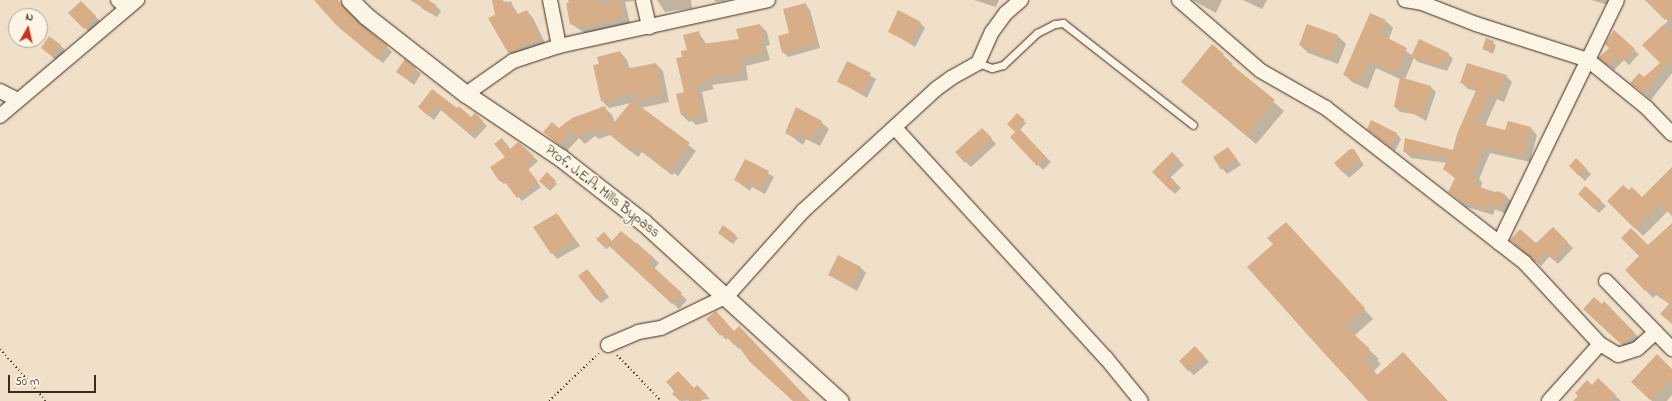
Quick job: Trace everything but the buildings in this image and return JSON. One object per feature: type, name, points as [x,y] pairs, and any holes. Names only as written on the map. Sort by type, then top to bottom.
[{"type":"street","name":"Prof. J.E.A. Mills Bypass","points":[[350,0],[366,16],[466,94],[560,158],[643,222],[727,296],[840,401]]},
{"type":"street","points":[[550,0],[559,46]]},
{"type":"street","points":[[643,0],[649,26]]},
{"type":"street","points":[[608,345],[638,332],[661,328],[727,296],[804,211],[950,78],[978,63],[992,32],[1006,13],[1021,0]]},
{"type":"street","points":[[1178,0],[1261,71],[1326,108],[1499,243],[1546,284],[1570,314],[1600,344],[1618,355],[1637,349],[1656,332]]},
{"type":"street","points":[[1405,0],[1422,3],[1476,24],[1588,60],[1647,108],[1672,134]]},
{"type":"street","points":[[1499,243],[1617,0]]},
{"type":"street","points":[[466,94],[513,61],[559,46],[759,1]]},
{"type":"street","points":[[0,116],[127,3]]},
{"type":"street","points":[[0,91],[18,100]]},
{"type":"street","points":[[895,128],[1106,358],[1141,401]]},
{"type":"street","points":[[1606,281],[1672,349]]},
{"type":"street","points":[[1549,401],[1600,344]]},
{"type":"lane","points":[[978,63],[992,68],[1003,65],[1037,34],[1056,24],[1063,23],[1193,125]]},
{"type":"path","points":[[549,401],[608,345],[661,401]]},
{"type":"path","points":[[0,349],[46,401]]}]
